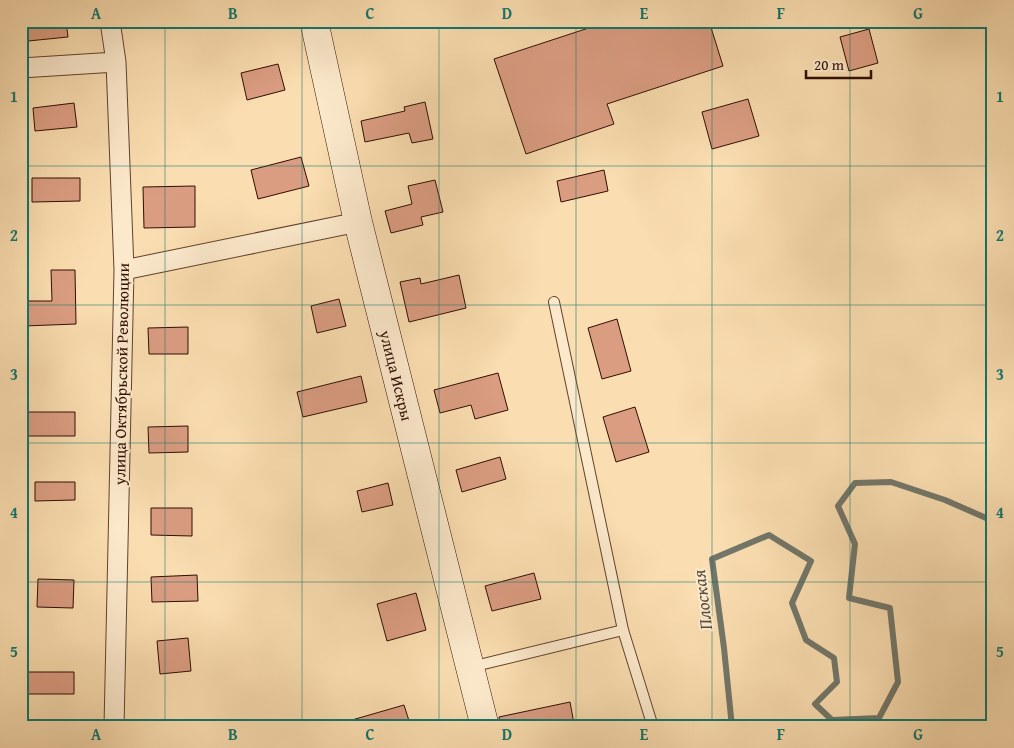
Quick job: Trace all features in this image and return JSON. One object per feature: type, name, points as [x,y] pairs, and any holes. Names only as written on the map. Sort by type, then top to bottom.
[{"type":"main road","name":"улица Искры","points":[[314,21],[358,222],[485,727]]},
{"type":"street","name":"улица Октябрьской Революции","points":[[110,21],[116,62],[124,270],[114,727]]},
{"type":"street","points":[[21,68],[116,62]]},
{"type":"street","points":[[124,270],[358,222]]},
{"type":"lane","points":[[554,302],[623,630],[653,727]]},
{"type":"lane","points":[[470,667],[623,630]]},
{"type":"building","points":[[26,21],[66,21],[68,37],[28,41]]},
{"type":"building","points":[[610,21],[709,21],[723,66],[607,104],[614,124],[526,154],[494,59]]},
{"type":"building","points":[[869,29],[878,63],[849,71],[840,37]]},
{"type":"building","points":[[278,64],[285,90],[247,100],[241,73]]},
{"type":"building","points":[[748,99],[759,136],[712,149],[702,112]]},
{"type":"building","points":[[425,102],[433,139],[412,143],[409,133],[365,142],[361,121],[405,111],[404,107]]},
{"type":"building","points":[[74,103],[77,127],[35,131],[33,108]]},
{"type":"building","points":[[301,157],[309,186],[258,199],[251,170]]},
{"type":"building","points":[[604,170],[608,191],[561,202],[557,181]]},
{"type":"building","points":[[32,178],[80,178],[80,201],[32,202]]},
{"type":"building","points":[[435,180],[443,212],[421,217],[423,225],[391,233],[385,211],[412,204],[408,186]]},
{"type":"building","points":[[195,186],[195,227],[144,228],[143,187]]},
{"type":"building","points":[[51,270],[75,270],[76,324],[24,326],[23,301],[52,301]]},
{"type":"building","points":[[459,275],[466,308],[409,322],[400,282],[420,278],[421,284]]},
{"type":"building","points":[[339,299],[346,326],[317,333],[311,306]]},
{"type":"building","points":[[617,319],[631,371],[602,379],[588,328]]},
{"type":"building","points":[[188,327],[188,354],[149,354],[148,328]]},
{"type":"building","points":[[498,373],[508,410],[475,419],[471,405],[440,413],[434,390]]},
{"type":"building","points":[[361,376],[367,402],[303,417],[297,392]]},
{"type":"building","points":[[635,407],[649,452],[616,462],[603,417]]},
{"type":"building","points":[[22,412],[75,412],[75,436],[22,436]]},
{"type":"building","points":[[188,426],[188,452],[149,453],[148,427]]},
{"type":"building","points":[[500,457],[506,479],[462,492],[456,470]]},
{"type":"building","points":[[35,482],[75,482],[75,500],[35,501]]},
{"type":"building","points":[[388,483],[393,505],[362,512],[357,491]]},
{"type":"building","points":[[151,508],[192,508],[192,536],[151,535]]},
{"type":"building","points":[[534,573],[541,599],[492,611],[485,586]]},
{"type":"building","points":[[197,575],[198,601],[152,602],[151,577]]},
{"type":"building","points":[[38,579],[74,580],[73,608],[37,607]]},
{"type":"building","points":[[416,593],[426,630],[387,641],[377,604]]},
{"type":"building","points":[[188,638],[191,671],[160,674],[157,641]]},
{"type":"building","points":[[25,672],[74,672],[74,694],[25,694]]},
{"type":"building","points":[[570,702],[574,724],[562,727],[500,727],[499,717]]},
{"type":"building","points":[[404,705],[411,727],[346,727],[345,722]]},
{"type":"waterway","name":"Плоская","points":[[732,727],[712,559],[769,535],[811,561],[792,603],[806,640],[834,658],[837,682],[815,704],[832,720],[879,718],[898,682],[890,608],[849,598],[855,544],[838,506],[855,483],[891,482],[945,500],[993,521]]}]
